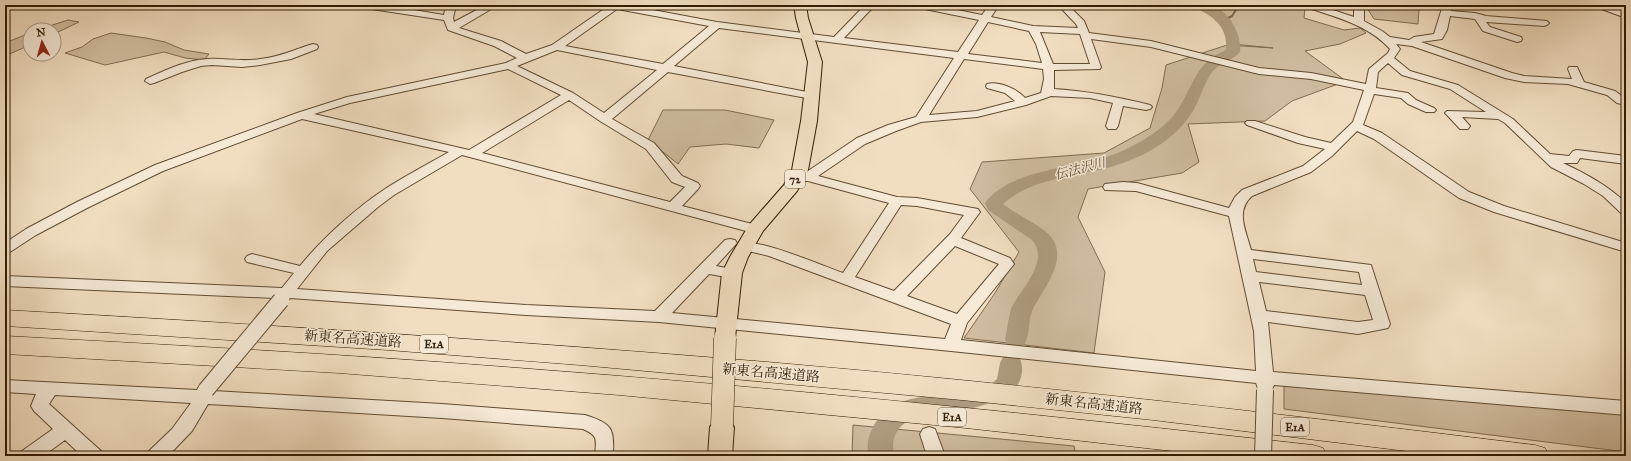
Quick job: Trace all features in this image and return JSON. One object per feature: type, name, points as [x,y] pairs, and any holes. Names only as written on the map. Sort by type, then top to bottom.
[{"type":"highway","name":"新東名高速道路","points":[[5,318],[160,326],[403,342],[863,381],[1054,400],[1535,456]]},
{"type":"highway","name":"新東名高速道路","points":[[5,346],[388,367],[783,399],[1313,456]]},
{"type":"main road","name":"72","points":[[720,456],[726,331],[732,273],[738,244],[755,229],[791,187],[802,178],[801,163],[816,62],[800,5]]},
{"type":"street","points":[[365,5],[390,7],[450,23],[469,35],[500,43],[511,48],[525,58]]},
{"type":"street","points":[[450,23],[451,5]]},
{"type":"street","points":[[450,23],[493,5]]},
{"type":"street","points":[[5,249],[31,232],[82,205],[159,168],[298,115],[347,100],[509,66],[525,58],[556,47],[614,5],[717,24],[961,56],[1049,67],[1096,67],[1081,23],[1063,5]]},
{"type":"street","points":[[837,40],[870,5]]},
{"type":"street","points":[[920,5],[1033,29],[1084,33],[1151,44],[1249,68],[1276,73],[1311,76],[1404,95],[1412,102],[1430,110]]},
{"type":"street","points":[[920,119],[994,5]]},
{"type":"street","points":[[1263,456],[1265,384],[1262,331],[1246,254],[1235,214],[1236,207],[1239,200],[1247,193],[1307,169],[1334,147],[1358,123],[1370,89],[1373,71],[1392,55],[1394,49],[1387,40],[1358,22],[1309,5]]},
{"type":"street","points":[[1358,22],[1359,5]]},
{"type":"street","points":[[1599,5],[1626,15]]},
{"type":"street","points":[[1413,43],[1414,40],[1438,37],[1442,30],[1447,9],[1466,19],[1479,18],[1544,23]]},
{"type":"street","points":[[1479,18],[1486,29],[1517,39]]},
{"type":"street","points":[[604,119],[717,24]]},
{"type":"street","points":[[1033,29],[1049,67],[1047,92]]},
{"type":"street","points":[[1387,40],[1413,43],[1431,48],[1509,76],[1531,80],[1558,79],[1580,84],[1611,93],[1624,103]]},
{"type":"street","points":[[150,81],[191,65],[209,62],[243,64],[260,62],[304,51],[313,47]]},
{"type":"street","points":[[556,47],[812,96]]},
{"type":"street","points":[[1386,59],[1394,62],[1406,73],[1454,87],[1509,121],[1555,164],[1589,180],[1608,193],[1626,210]]},
{"type":"street","points":[[509,66],[569,95],[604,119],[650,146],[677,180],[693,186],[673,207]]},
{"type":"street","points":[[1573,68],[1580,84]]},
{"type":"street","points":[[991,86],[1014,93],[1019,96],[1022,103]]},
{"type":"street","points":[[802,178],[861,140],[892,128],[920,119],[977,114],[1040,98],[1047,92],[1090,95],[1146,106]]},
{"type":"street","points":[[156,456],[171,443],[183,428],[205,394],[322,248],[373,204],[391,191],[466,152],[569,95]]},
{"type":"street","points":[[1112,126],[1119,101]]},
{"type":"street","points":[[1464,126],[1451,113],[1499,116]]},
{"type":"street","points":[[298,115],[466,152],[755,229]]},
{"type":"street","points":[[1251,123],[1302,140],[1334,147]]},
{"type":"street","points":[[1355,126],[1378,136],[1464,195],[1498,209],[1626,248]]},
{"type":"street","points":[[1546,157],[1573,160],[1577,154],[1575,141]]},
{"type":"street","points":[[1577,154],[1626,160]]},
{"type":"street","points":[[802,178],[897,201],[917,202],[973,212],[952,240],[897,297]]},
{"type":"street","points":[[1110,187],[1137,187],[1235,214]]},
{"type":"street","points":[[1608,193],[1626,196]]},
{"type":"street","points":[[846,279],[897,201]]},
{"type":"street","points":[[951,345],[960,321],[1007,264],[1005,261],[952,240]]},
{"type":"street","points":[[659,316],[707,269],[738,244],[774,253],[960,321]]},
{"type":"street","points":[[1246,254],[1366,268],[1371,291],[1382,324],[1358,328],[1260,316]]},
{"type":"street","points":[[252,259],[303,271]]},
{"type":"street","points":[[707,269],[732,273]]},
{"type":"street","points":[[1250,276],[1371,291]]},
{"type":"street","points":[[5,281],[659,316],[726,331],[951,345],[1265,384],[1626,408]]},
{"type":"street","points":[[5,386],[205,394],[585,422],[599,428],[606,436],[604,456]]},
{"type":"street","points":[[51,388],[41,400],[40,406],[94,456]]},
{"type":"street","points":[[29,456],[66,430]]},
{"type":"street","points":[[929,434],[936,456]]},
{"type":"shaded area","points":[[1189,5],[1297,5],[1305,8],[1304,18],[1344,30],[1360,28],[1366,33],[1340,44],[1305,51],[1346,81],[1292,101],[1265,121],[1188,124],[1199,162],[1182,173],[1088,189],[1078,217],[1105,272],[1094,353],[964,338],[995,293],[1019,252],[970,189],[982,162],[1104,153],[1150,128],[1162,88],[1166,65],[1227,45],[1273,48],[1233,44],[1226,19]]},
{"type":"shaded area","points":[[1371,5],[1448,5],[1447,10],[1419,9],[1418,24],[1374,19],[1367,8]]},
{"type":"shaded area","points":[[68,20],[79,22],[62,30],[62,22]]},
{"type":"shaded area","points":[[111,33],[165,42],[184,50],[209,54],[204,60],[185,58],[164,52],[105,65],[65,53],[82,47],[93,39]]},
{"type":"shaded area","points":[[22,36],[22,49],[5,56],[5,43]]},
{"type":"shaded area","points":[[663,110],[725,110],[774,120],[759,148],[726,144],[690,147],[678,164],[648,140]]},
{"type":"shaded area","points":[[1284,386],[1626,412],[1626,452],[1284,409]]},
{"type":"shaded area","points":[[853,425],[1074,446],[1076,456],[852,456]]},
{"type":"waterway","name":"伝法沢川","points":[[1016,340],[1022,309],[1039,282],[1048,257],[1047,245],[1039,236],[999,210],[994,206],[994,203],[1004,194],[1029,182],[1059,173],[1115,160],[1142,148],[1170,129],[1186,109],[1199,82],[1208,68],[1219,59],[1233,52],[1232,38],[1228,27],[1222,19],[1200,5]]},
{"type":"waterway","points":[[1224,20],[1232,16],[1239,5]]},
{"type":"waterway","name":"伝法沢川","points":[[882,456],[879,448],[880,439],[883,432],[889,424],[904,412],[919,406],[950,404],[981,397],[1000,389],[1007,383],[1011,363]]}]
